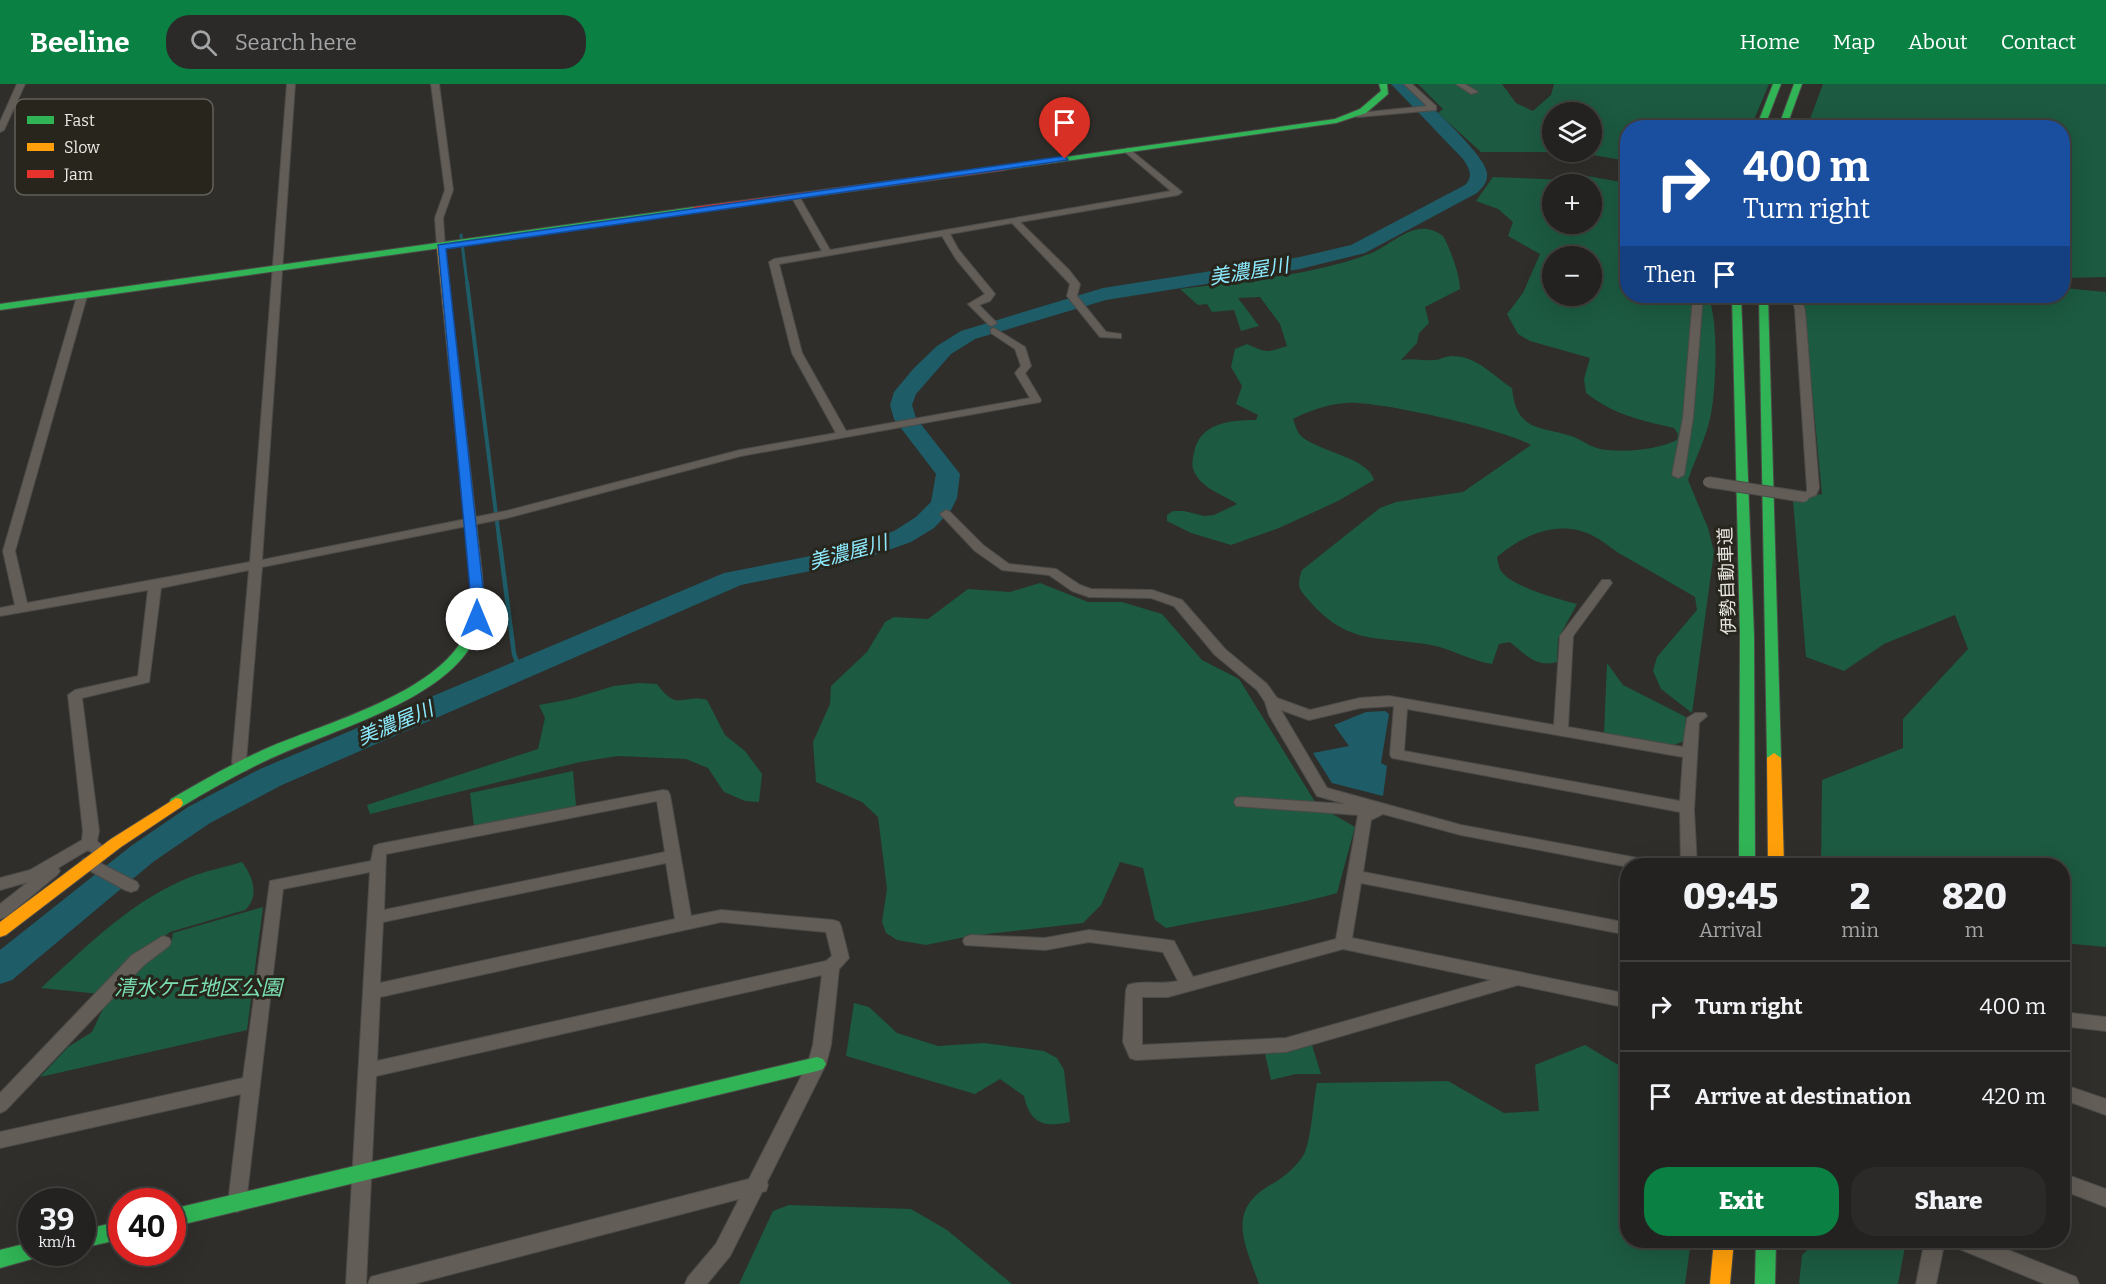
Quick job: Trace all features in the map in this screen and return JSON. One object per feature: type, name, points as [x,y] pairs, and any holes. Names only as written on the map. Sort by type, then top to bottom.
[{"type":"main road","points":[[0,307],[1128,150],[1358,115],[1378,102],[1385,92],[1383,84]]},
{"type":"main road","points":[[1763,120],[1777,84]]},
{"type":"main road","points":[[1785,120],[1798,84]]},
{"type":"main road","points":[[0,931],[93,866],[95,848],[241,767],[392,700],[436,674],[460,655],[477,619],[477,588],[468,521],[441,247]]},
{"type":"main road","name":"伊勢自動車道","points":[[1736,303],[1748,636],[1747,858]]},
{"type":"main road","points":[[1763,303],[1776,858]]},
{"type":"main road","points":[[186,1215],[817,1064]]},
{"type":"main road","points":[[1720,1284],[1723,1248]]},
{"type":"main road","points":[[1765,1284],[1766,1248]]},
{"type":"main road","points":[[0,1259],[18,1254]]},
{"type":"street","points":[[0,130],[3,118],[21,84]]},
{"type":"street","points":[[241,767],[239,762],[256,565],[275,269],[291,84]]},
{"type":"street","points":[[435,84],[449,190],[439,218],[441,247]]},
{"type":"street","points":[[1358,115],[1433,108],[1408,84]]},
{"type":"street","points":[[1460,84],[1474,92]]},
{"type":"street","points":[[842,434],[797,353],[774,262],[1178,192],[1128,150]]},
{"type":"street","points":[[795,196],[828,254]]},
{"type":"street","points":[[1013,220],[1066,272],[1075,284],[1075,301],[1102,335],[1118,336]]},
{"type":"street","points":[[0,612],[155,585],[548,504],[740,453],[1036,400],[1020,373],[1026,366],[1020,347],[993,327],[973,304],[987,299],[990,294],[955,251],[945,233]]},
{"type":"street","points":[[22,607],[9,551],[82,296]]},
{"type":"street","points":[[1678,475],[1688,418],[1697,303]]},
{"type":"street","points":[[1708,482],[1804,497],[1812,493],[1798,303]]},
{"type":"street","points":[[946,514],[979,548],[1006,567],[1052,572],[1076,588],[1089,593],[1152,594],[1178,603],[1220,652],[1262,687],[1322,792],[1367,802],[1383,812]]},
{"type":"street","points":[[1561,731],[1564,644],[1567,636],[1606,584]]},
{"type":"street","points":[[0,884],[35,874],[48,865],[95,848],[75,695],[144,679],[155,585]]},
{"type":"street","points":[[1272,701],[1309,715],[1372,701],[1401,703],[1690,753]]},
{"type":"street","points":[[1401,703],[1397,755],[1688,808]]},
{"type":"street","points":[[1689,858],[1688,808],[1692,721],[1700,716]]},
{"type":"street","points":[[356,1284],[379,850],[663,795],[684,923]]},
{"type":"street","points":[[1241,802],[1383,812],[1461,830],[1620,860]]},
{"type":"street","points":[[1343,943],[1364,817],[1383,812]]},
{"type":"street","points":[[375,918],[673,856]]},
{"type":"street","points":[[0,913],[53,871],[48,865]]},
{"type":"street","points":[[237,1203],[276,885],[378,865]]},
{"type":"street","points":[[93,866],[131,886]]},
{"type":"street","points":[[1354,876],[1620,927]]},
{"type":"street","points":[[367,1071],[831,966],[841,958],[832,926],[721,916],[372,992]]},
{"type":"street","points":[[971,941],[1045,944],[1089,936],[1168,946],[1188,984]]},
{"type":"street","points":[[0,1106],[138,960],[163,942]]},
{"type":"street","points":[[1521,978],[1286,1045],[1136,1053],[1132,1042],[1134,990],[1168,990],[1343,943],[1521,978],[1620,999]]},
{"type":"street","points":[[695,1284],[723,1250],[759,1185],[817,1064],[822,1045],[831,966]]},
{"type":"street","points":[[2070,1020],[2106,1024]]},
{"type":"street","points":[[0,1140],[251,1084]]},
{"type":"street","points":[[2070,1094],[2106,1107]]},
{"type":"street","points":[[2070,1184],[2106,1198]]},
{"type":"street","points":[[378,1284],[759,1185]]},
{"type":"street","points":[[1926,1284],[1933,1248]]},
{"type":"street","points":[[1979,1248],[2069,1284]]},
{"type":"green space","points":[[1418,84],[1502,84],[1516,103],[1533,111],[1542,103],[1542,152],[1481,152],[1438,113],[1443,109]]},
{"type":"green space","points":[[1554,84],[1769,84],[1754,120],[1620,120],[1620,160],[1602,157],[1602,102],[1543,102],[1551,95]]},
{"type":"green space","points":[[1823,84],[2106,84],[2106,277],[2070,278],[2070,120],[1810,120]]},
{"type":"green space","points":[[1493,177],[1542,179],[1542,234],[1602,234],[1602,179],[1620,182],[1620,303],[1710,303],[1714,321],[1716,354],[1713,402],[1707,431],[1688,480],[1708,528],[1714,552],[1692,713],[1661,689],[1653,671],[1657,657],[1697,610],[1695,597],[1582,531],[1556,529],[1543,531],[1519,542],[1497,557],[1501,571],[1515,582],[1536,592],[1577,604],[1558,639],[1557,662],[1537,661],[1510,642],[1499,644],[1492,664],[1431,645],[1368,637],[1341,627],[1327,618],[1302,593],[1299,582],[1302,570],[1380,508],[1396,502],[1463,492],[1531,445],[1517,439],[1469,424],[1384,406],[1346,403],[1325,406],[1293,419],[1297,430],[1301,436],[1318,446],[1363,466],[1374,480],[1338,501],[1279,528],[1231,545],[1191,533],[1167,521],[1167,515],[1173,511],[1204,516],[1214,515],[1237,504],[1210,488],[1196,475],[1192,462],[1197,443],[1202,435],[1217,425],[1256,420],[1258,415],[1236,404],[1242,386],[1231,367],[1235,349],[1247,344],[1266,351],[1287,346],[1280,324],[1260,297],[1238,298],[1259,326],[1241,331],[1234,310],[1212,312],[1207,304],[1198,305],[1180,289],[1276,277],[1323,268],[1369,254],[1414,230],[1433,230],[1443,236],[1454,262],[1460,289],[1425,307],[1429,323],[1419,333],[1417,343],[1401,360],[1436,360],[1452,356],[1469,359],[1512,388],[1519,414],[1525,421],[1542,429],[1574,437],[1597,448],[1619,451],[1640,450],[1677,440],[1678,434],[1674,428],[1617,412],[1586,393],[1584,379],[1590,358],[1530,341],[1518,334],[1507,314],[1523,293],[1540,254],[1508,236],[1513,222],[1498,209],[1476,201]]},
{"type":"green space","points":[[2070,289],[2106,292],[2106,947],[2070,944],[2070,858],[1821,858],[1822,780],[1903,748],[1903,719],[1968,649],[1955,615],[1884,644],[1844,671],[1806,657],[1793,500],[1822,494],[1804,303],[2070,303]]},
{"type":"green space","points":[[1040,583],[1088,602],[1122,602],[1162,614],[1202,660],[1239,679],[1317,805],[1355,827],[1337,893],[1273,908],[1166,928],[1155,920],[1143,868],[1120,862],[1101,905],[1083,923],[970,936],[926,945],[897,940],[886,933],[882,922],[887,889],[878,817],[862,802],[816,782],[813,742],[830,704],[831,686],[867,652],[885,622],[894,617],[928,619],[968,589],[1010,592]]},
{"type":"green space","points":[[1607,663],[1623,685],[1686,717],[1684,741],[1674,745],[1604,733]]},
{"type":"green space","points":[[639,683],[657,684],[664,693],[676,700],[699,698],[707,700],[725,735],[745,751],[762,774],[759,802],[745,801],[724,792],[708,768],[686,759],[618,756],[580,762],[370,814],[367,805],[538,749],[545,718],[539,705],[571,699],[614,686]]},
{"type":"green space","points":[[573,771],[576,806],[474,827],[470,793]]},
{"type":"green space","points":[[242,862],[252,880],[254,893],[250,905],[245,910],[170,932],[134,960],[100,994],[41,988],[112,924],[151,897],[193,876]]},
{"type":"green space","name":"清水ケ丘地区公園","points":[[263,907],[247,1030],[40,1077],[68,1047],[92,1032],[108,998],[139,964],[171,943],[173,933]]},
{"type":"green space","points":[[854,1003],[869,1007],[897,1033],[938,1046],[984,1043],[1044,1051],[1057,1058],[1064,1070],[1070,1122],[1045,1124],[1034,1118],[1024,1096],[1000,1079],[975,1094],[846,1056]]},
{"type":"green space","points":[[1312,1045],[1321,1074],[1296,1074],[1271,1080],[1265,1054],[1287,1052]]},
{"type":"green space","points":[[1585,1045],[1620,1066],[1620,1248],[1690,1248],[1685,1284],[1259,1284],[1245,1242],[1244,1217],[1248,1205],[1257,1194],[1286,1174],[1305,1152],[1317,1083],[1448,1081],[1504,1113],[1539,1111],[1535,1065]]},
{"type":"green space","points":[[789,1205],[911,1209],[947,1230],[1012,1284],[739,1284],[773,1211]]},
{"type":"green space","points":[[1810,1248],[1905,1248],[1898,1284],[1799,1284],[1802,1255]]},
{"type":"water","points":[[1385,711],[1389,714],[1381,763],[1387,766],[1383,796],[1332,783],[1313,753],[1349,746],[1334,725],[1366,712]]},
{"type":"waterway","name":"美濃屋川","points":[[0,970],[142,854],[199,815],[271,777],[733,579],[816,563],[876,548],[902,537],[925,523],[944,502],[948,474],[905,419],[901,405],[905,392],[944,350],[968,335],[1103,294],[1300,263],[1358,249],[1471,189],[1478,182],[1479,171],[1470,156],[1399,84]]},
{"type":"waterway","points":[[461,235],[467,283]]},
{"type":"waterway","points":[[467,282],[499,538]]},
{"type":"waterway","points":[[499,537],[514,654],[520,670]]},
{"type":"traffic: fast","points":[[1002,168],[1336,121],[1363,111],[1385,92],[1383,84]]},
{"type":"traffic: fast","points":[[1763,120],[1777,84]]},
{"type":"traffic: fast","points":[[1785,120],[1798,84]]},
{"type":"traffic: fast","points":[[0,307],[694,210]]},
{"type":"traffic: fast","points":[[1736,303],[1747,636],[1747,858]]},
{"type":"traffic: fast","points":[[1763,303],[1774,758]]},
{"type":"traffic: fast","points":[[176,803],[264,756],[350,721],[404,695],[448,666],[463,649],[472,632],[477,603],[476,574]]},
{"type":"traffic: fast","points":[[186,1215],[817,1064]]},
{"type":"traffic: fast","points":[[96,1236],[108,1233]]},
{"type":"traffic: fast","points":[[1765,1284],[1766,1248]]},
{"type":"traffic: fast","points":[[0,1259],[18,1254]]},
{"type":"traffic: slow","points":[[441,247],[476,574]]},
{"type":"traffic: slow","points":[[1774,758],[1776,858]]},
{"type":"traffic: slow","points":[[0,931],[116,843],[176,803]]},
{"type":"traffic: slow","points":[[1720,1284],[1723,1248]]},
{"type":"traffic: jam","points":[[694,210],[1002,168]]},
{"type":"route","points":[[477,619],[477,588],[468,521],[441,247],[1065,159]]}]
